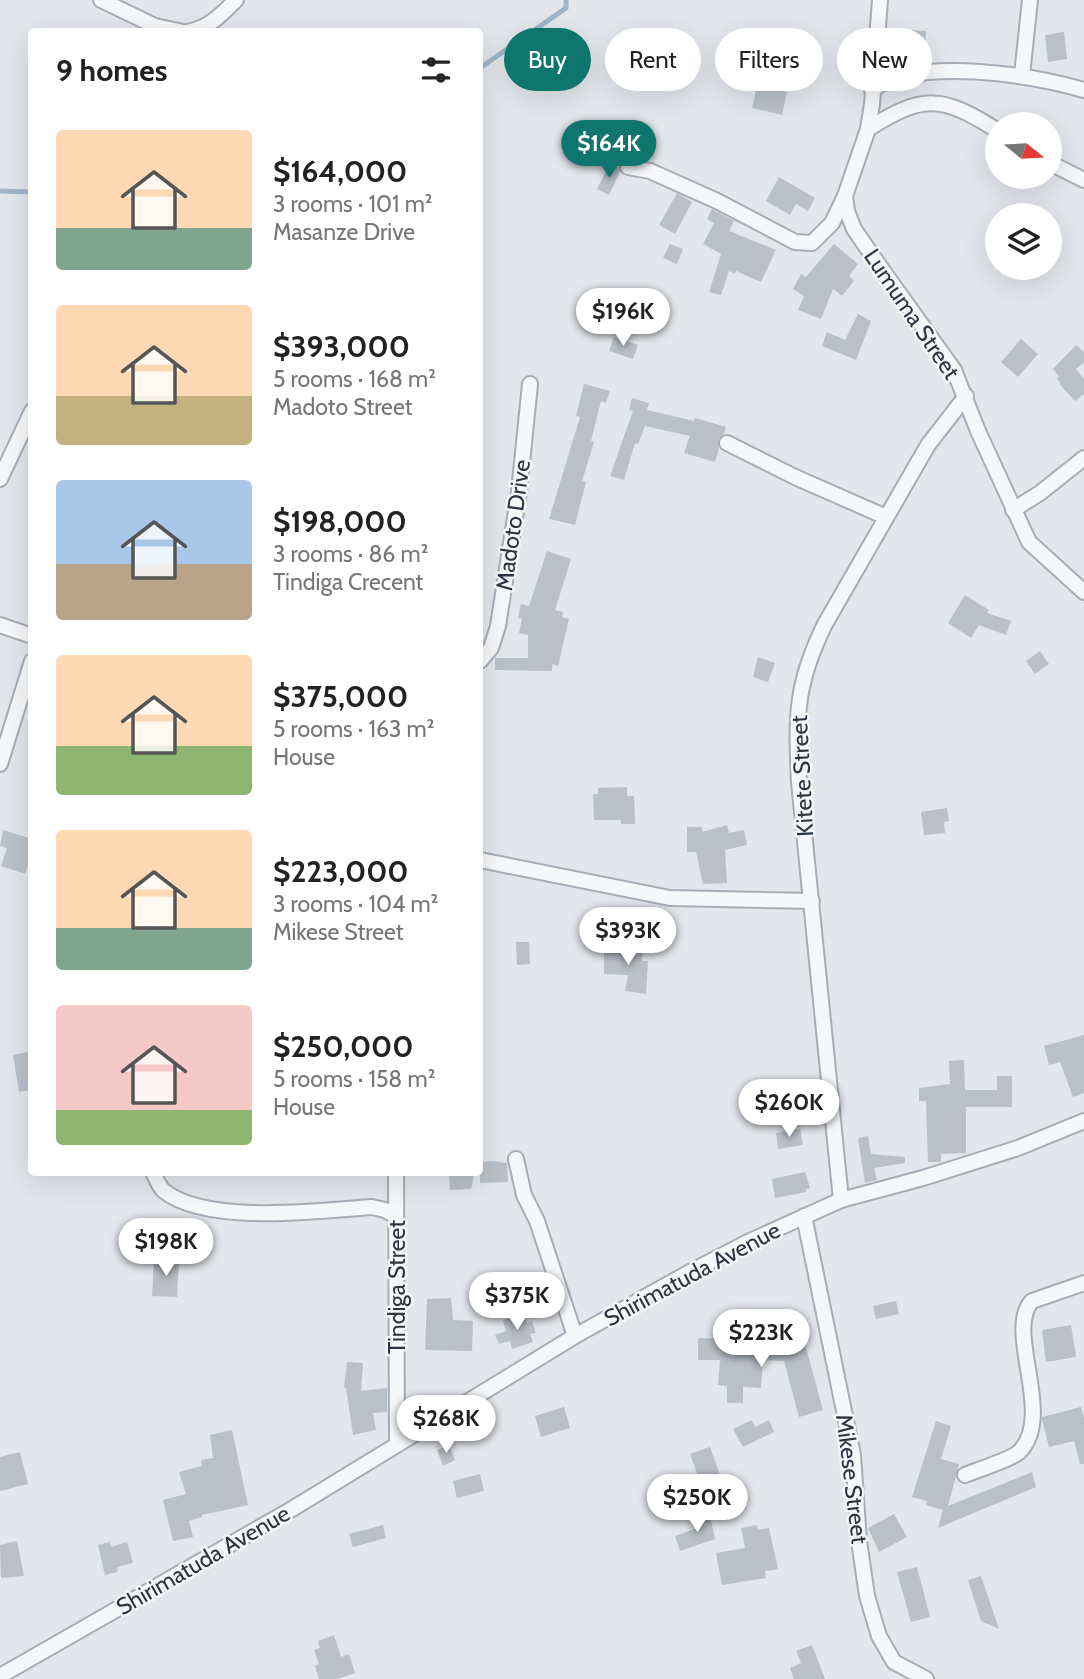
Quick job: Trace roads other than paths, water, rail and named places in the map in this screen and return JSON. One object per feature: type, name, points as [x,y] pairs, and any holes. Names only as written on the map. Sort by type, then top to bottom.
[{"type":"street","points":[[101,0],[155,26],[165,28]]},
{"type":"street","points":[[204,28],[216,21],[236,0]]},
{"type":"street","points":[[878,28],[880,0]]},
{"type":"street","points":[[1022,75],[1030,0]]},
{"type":"street","points":[[932,73],[976,71],[1022,75],[1084,90]]},
{"type":"street","points":[[628,167],[650,171],[717,201],[795,242],[812,243],[832,223],[845,196],[868,129],[872,91]]},
{"type":"street","points":[[868,129],[898,110],[917,104],[933,103],[946,105],[985,123]]},
{"type":"street","points":[[1062,169],[1084,180]]},
{"type":"street","name":"Lumuma Street","points":[[845,196],[847,211],[855,229],[954,370],[978,431],[1030,542],[1046,559],[1078,578],[1084,592]]},
{"type":"street","name":"Madoto Drive","points":[[483,657],[491,648],[498,626],[519,492],[530,384]]},
{"type":"street","name":"Kitete Street","points":[[841,1200],[799,782],[796,716],[800,691],[813,650],[825,624],[928,445],[966,396]]},
{"type":"street","points":[[0,479],[28,420]]},
{"type":"street","points":[[727,443],[795,477],[886,517]]},
{"type":"street","points":[[1013,510],[1040,493],[1084,458]]},
{"type":"street","points":[[0,625],[28,635]]},
{"type":"street","points":[[0,764],[28,674]]},
{"type":"street","points":[[483,861],[670,898],[812,901]]},
{"type":"street","name":"Shirimatuda Avenue","points":[[0,1676],[292,1509],[575,1336],[688,1273],[841,1200],[1018,1148],[1084,1121]]},
{"type":"street","points":[[516,1160],[524,1195],[537,1221],[575,1336]]},
{"type":"street","points":[[155,1176],[163,1190],[195,1206],[251,1214],[372,1207],[396,1216]]},
{"type":"street","name":"Tindiga Street","points":[[396,1176],[397,1444]]},
{"type":"street","name":"Mikese Street","points":[[804,1216],[853,1455],[859,1541],[867,1596],[879,1636],[894,1662],[926,1679]]},
{"type":"street","points":[[965,1475],[1018,1453],[1030,1436],[1031,1391],[1024,1333],[1027,1307],[1032,1301],[1084,1283]]},
{"type":"waterway","points":[[483,66],[566,8],[566,0]]},
{"type":"waterway","points":[[0,191],[28,192]]}]
